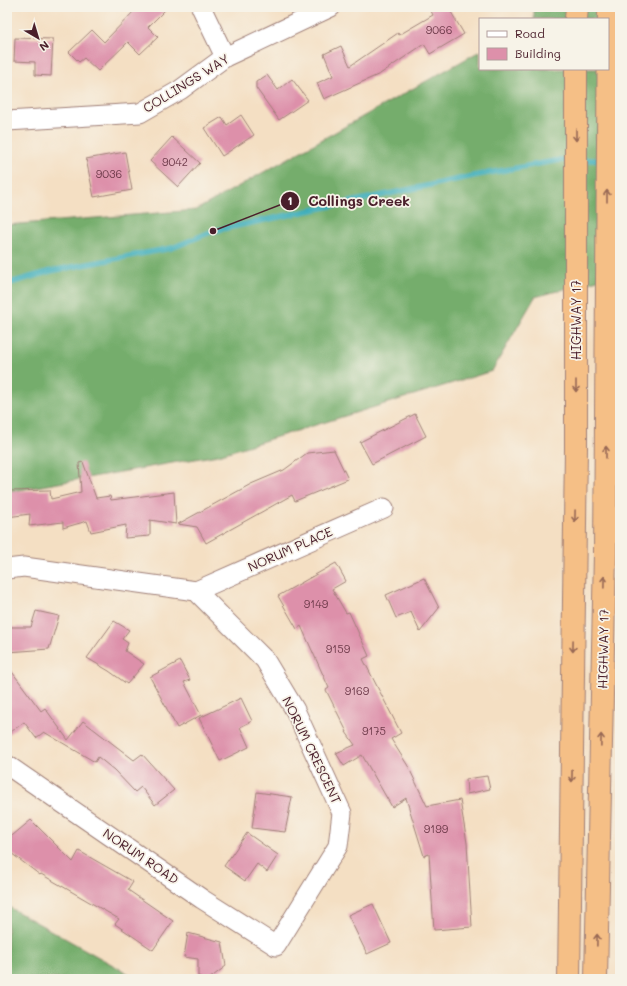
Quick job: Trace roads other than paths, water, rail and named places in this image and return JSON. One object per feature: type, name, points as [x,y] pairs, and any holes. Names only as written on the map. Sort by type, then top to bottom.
[{"type":"highway","points":[[576,7],[576,18]]},
{"type":"highway","name":"HIGHWAY 17","points":[[609,7],[609,18]]},
{"type":"highway","name":"HIGHWAY 17","points":[[569,979],[576,448],[576,70]]},
{"type":"highway","name":"HIGHWAY 17","points":[[596,979],[605,560],[608,70]]},
{"type":"street","points":[[201,7],[225,57]]},
{"type":"street","name":"COLLINGS WAY","points":[[7,121],[140,113],[180,90],[225,57],[331,7]]},
{"type":"street","name":"NORUM PLACE","points":[[196,591],[384,508]]},
{"type":"street","points":[[7,569],[24,567],[196,591]]},
{"type":"street","name":"NORUM CRESCENT","points":[[196,591],[265,660],[295,710],[342,812],[338,846],[276,946]]},
{"type":"street","name":"NORUM ROAD","points":[[7,765],[202,899],[276,946]]},
{"type":"waterway","points":[[7,284],[51,271],[172,248],[213,231],[478,175],[560,160],[572,160]]},
{"type":"waterway","points":[[581,160],[604,160]]},
{"type":"place","name":"Collings Creek","points":[[213,231]]}]
